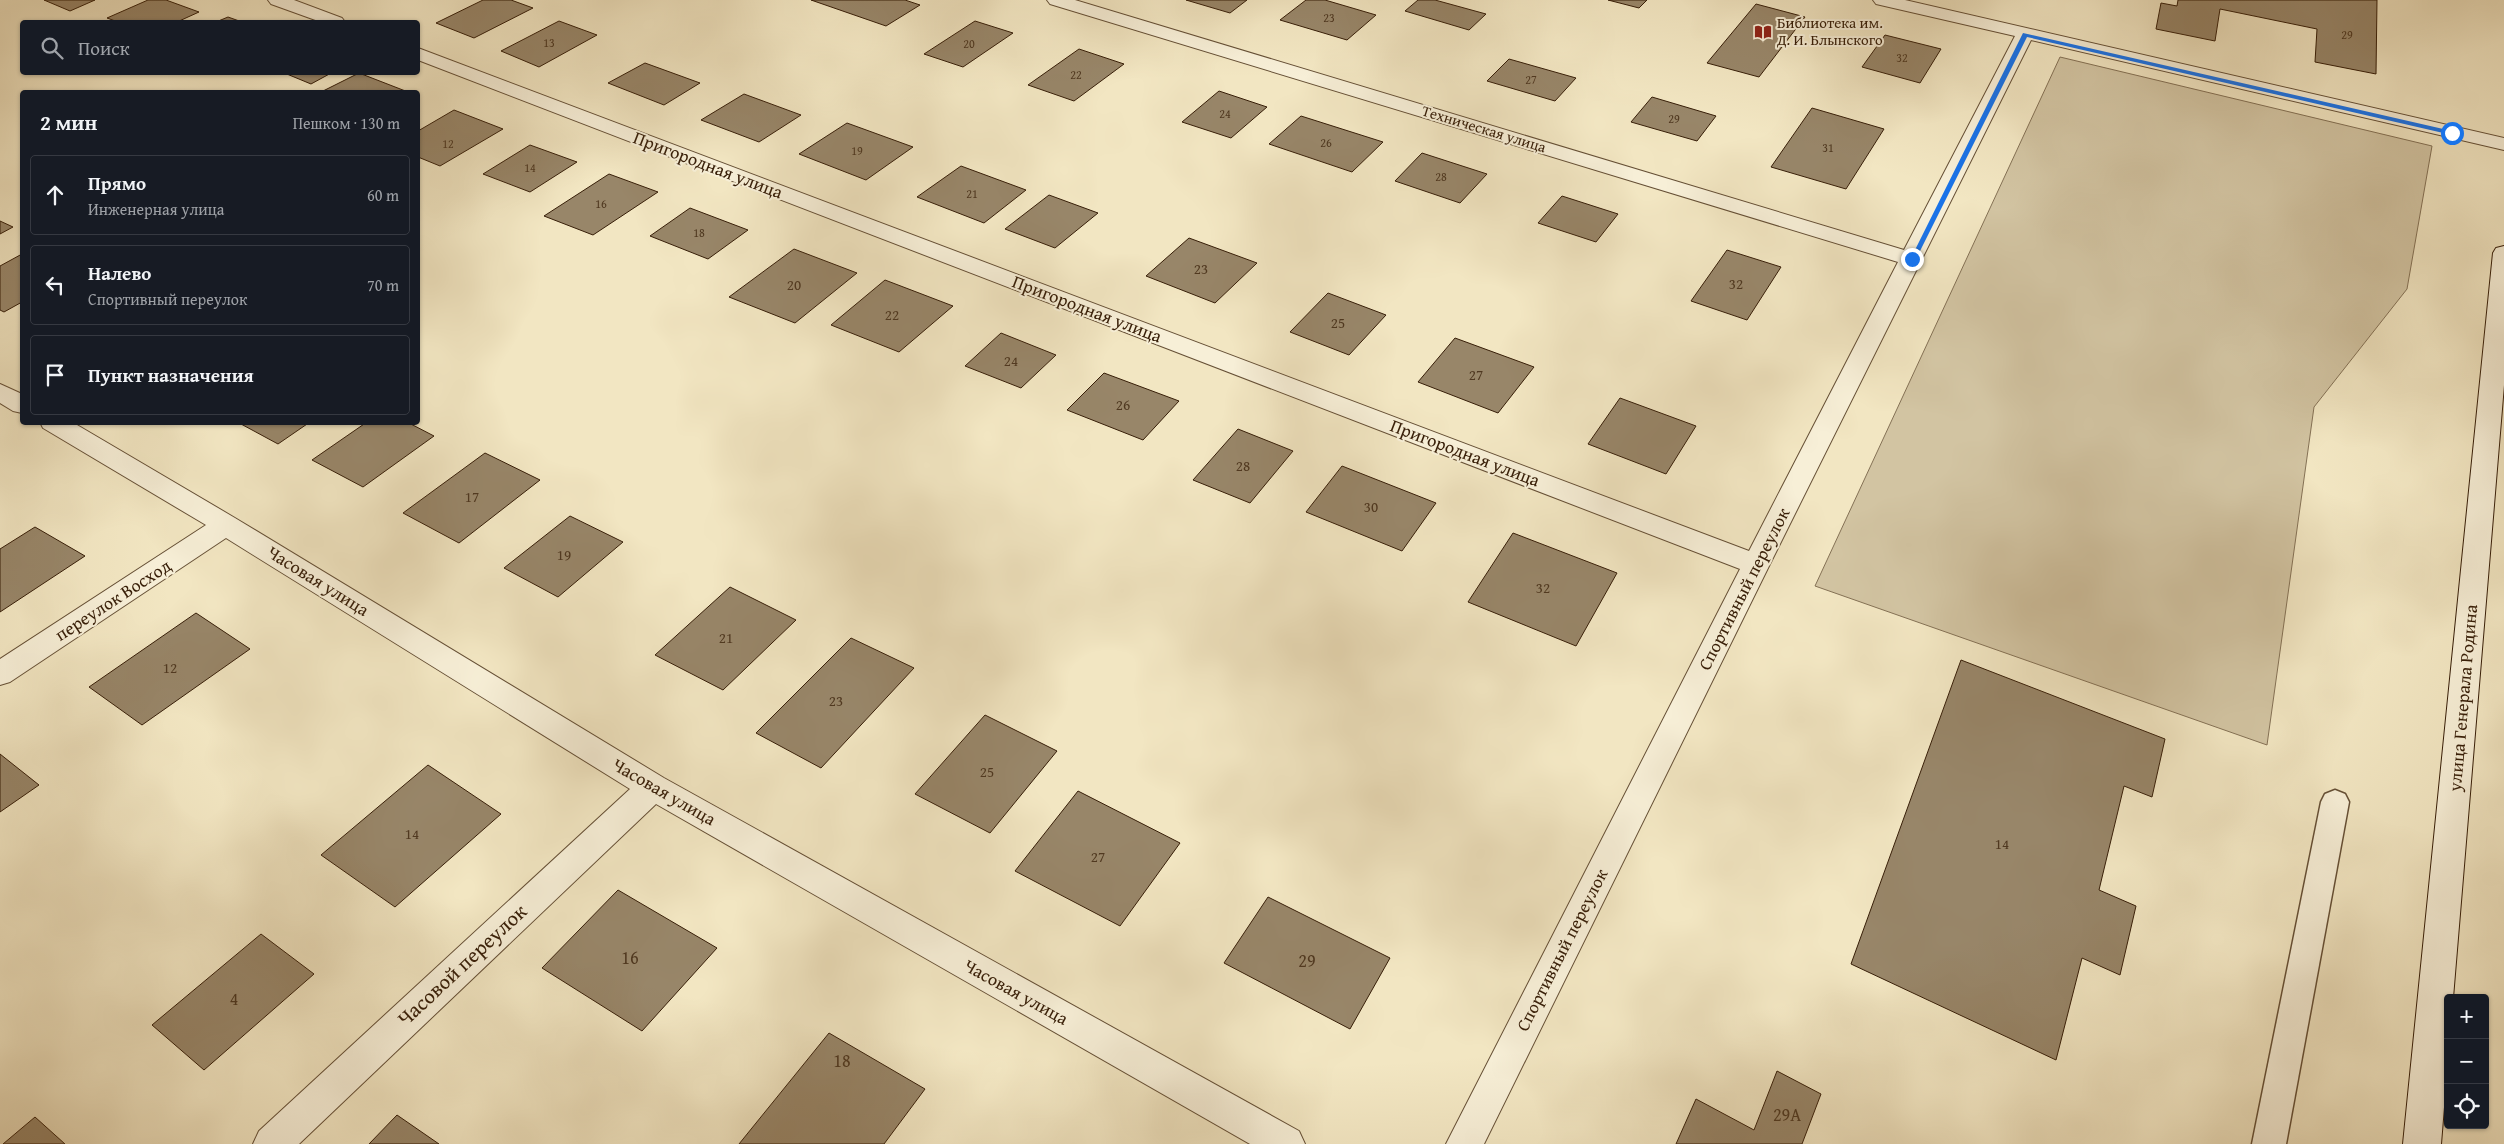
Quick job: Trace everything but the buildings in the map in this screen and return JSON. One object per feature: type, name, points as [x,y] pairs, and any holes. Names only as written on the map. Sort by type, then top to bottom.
[{"type":"street","points":[[276,0],[331,20]]},
{"type":"street","name":"Техническая улица","points":[[1056,0],[1912,259]]},
{"type":"street","points":[[1882,0],[2504,144]]},
{"type":"street","name":"Спортивный переулок","points":[[1465,1144],[2025,34]]},
{"type":"street","name":"Пригородная улица","points":[[420,55],[1756,564]]},
{"type":"street","name":"улица Генерала Родина","points":[[2422,1144],[2504,253]]},
{"type":"street","points":[[0,392],[20,404]]},
{"type":"street","name":"Часовая улица","points":[[57,425],[226,525],[653,787],[1286,1144]]},
{"type":"street","name":"переулок Восход","points":[[0,674],[226,525]]},
{"type":"street","name":"Часовой переулок","points":[[272,1144],[653,787]]},
{"type":"lane","points":[[2269,1144],[2335,802]]},
{"type":"shaded area","points":[[2060,57],[2432,146],[2407,289],[2314,407],[2267,745],[1815,586]]},
{"type":"place","name":"Библиотека им. Д. И. Блынского","points":[[1763,32]]},
{"type":"route","points":[[1912,259],[2025,34],[2452,133]]}]
